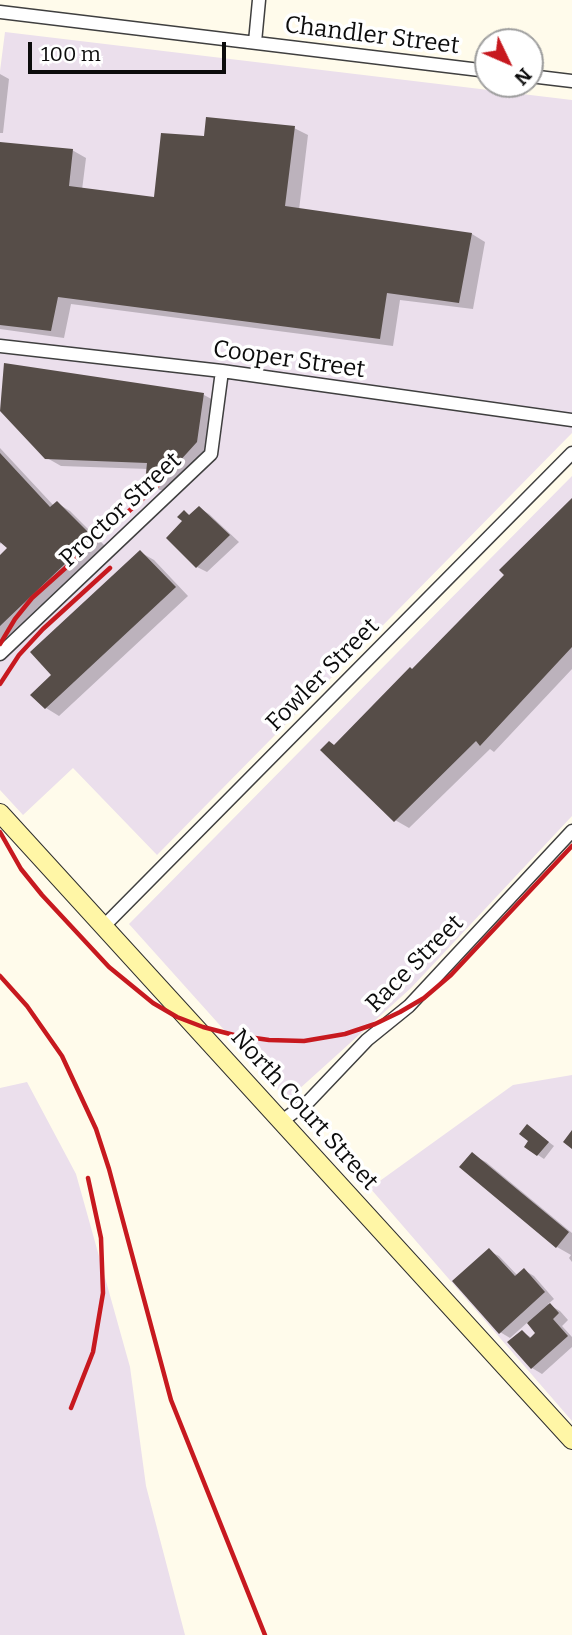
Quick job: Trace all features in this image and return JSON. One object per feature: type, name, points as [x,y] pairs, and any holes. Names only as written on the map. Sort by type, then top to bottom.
[{"type":"main road","name":"North Court Street","points":[[0,813],[572,1440]]},
{"type":"street","points":[[255,42],[259,0]]},
{"type":"street","name":"Chandler Street","points":[[0,12],[474,69]]},
{"type":"street","points":[[544,78],[572,81]]},
{"type":"street","name":"Cooper Street","points":[[0,346],[222,371],[572,421]]},
{"type":"street","name":"Proctor Street","points":[[0,654],[211,454],[222,371]]},
{"type":"street","name":"Fowler Street","points":[[104,926],[572,453]]},
{"type":"street","name":"Race Street","points":[[282,1121],[309,1101],[367,1041],[415,999],[572,831]]},
{"type":"shaded area","points":[[5,32],[474,88],[474,98],[544,97],[572,100],[572,433],[157,855],[73,768],[23,815],[0,790],[0,71]]},
{"type":"shaded area","points":[[572,476],[572,816],[411,988],[287,1100],[129,924]]},
{"type":"shaded area","points":[[572,1075],[572,1421],[370,1188],[513,1085]]},
{"type":"shaded area","points":[[27,1082],[76,1174],[130,1367],[146,1486],[185,1635],[0,1635],[0,1088]]},
{"type":"building","points":[[206,117],[295,126],[285,206],[472,233],[459,303],[387,293],[380,339],[58,297],[51,331],[0,325],[0,142],[73,149],[69,186],[154,197],[161,133],[204,136]]},
{"type":"building","points":[[4,363],[204,393],[197,442],[158,485],[145,483],[147,463],[45,459],[0,411]]},
{"type":"building","points":[[0,453],[50,507],[57,501],[93,537],[0,626],[0,555],[7,548],[0,542]]},
{"type":"building","points":[[572,498],[572,647],[480,746],[476,741],[394,822],[320,750],[329,741],[334,745],[410,667],[412,669],[504,575],[499,570]]},
{"type":"building","points":[[199,506],[230,535],[196,568],[166,538],[182,521],[177,517],[184,510],[189,515]]},
{"type":"building","points":[[140,550],[176,587],[45,709],[30,695],[51,675],[30,652]]},
{"type":"building","points":[[527,1124],[549,1142],[537,1156],[524,1147],[528,1141],[519,1134]]},
{"type":"building","points":[[572,1130],[572,1149],[563,1142]]},
{"type":"building","points":[[472,1152],[569,1232],[556,1248],[459,1167]]},
{"type":"building","points":[[489,1248],[515,1276],[524,1268],[545,1292],[499,1334],[452,1281]]},
{"type":"building","points":[[550,1303],[559,1313],[553,1319],[568,1336],[531,1369],[507,1342],[522,1330],[530,1338],[535,1333],[527,1323]]},
{"type":"railway","points":[[0,644],[32,598],[158,485]]},
{"type":"railway","points":[[0,684],[19,655],[43,629],[110,568]]},
{"type":"railway","points":[[0,832],[21,869],[42,895],[109,967],[153,1003],[177,1017],[234,1035],[304,1041],[345,1034],[375,1024],[424,998],[451,975],[572,846]]},
{"type":"railway","points":[[0,976],[27,1006],[62,1056],[96,1129],[171,1400],[265,1635]]},
{"type":"railway","points":[[71,1408],[93,1352],[103,1293],[101,1238],[88,1178]]}]
